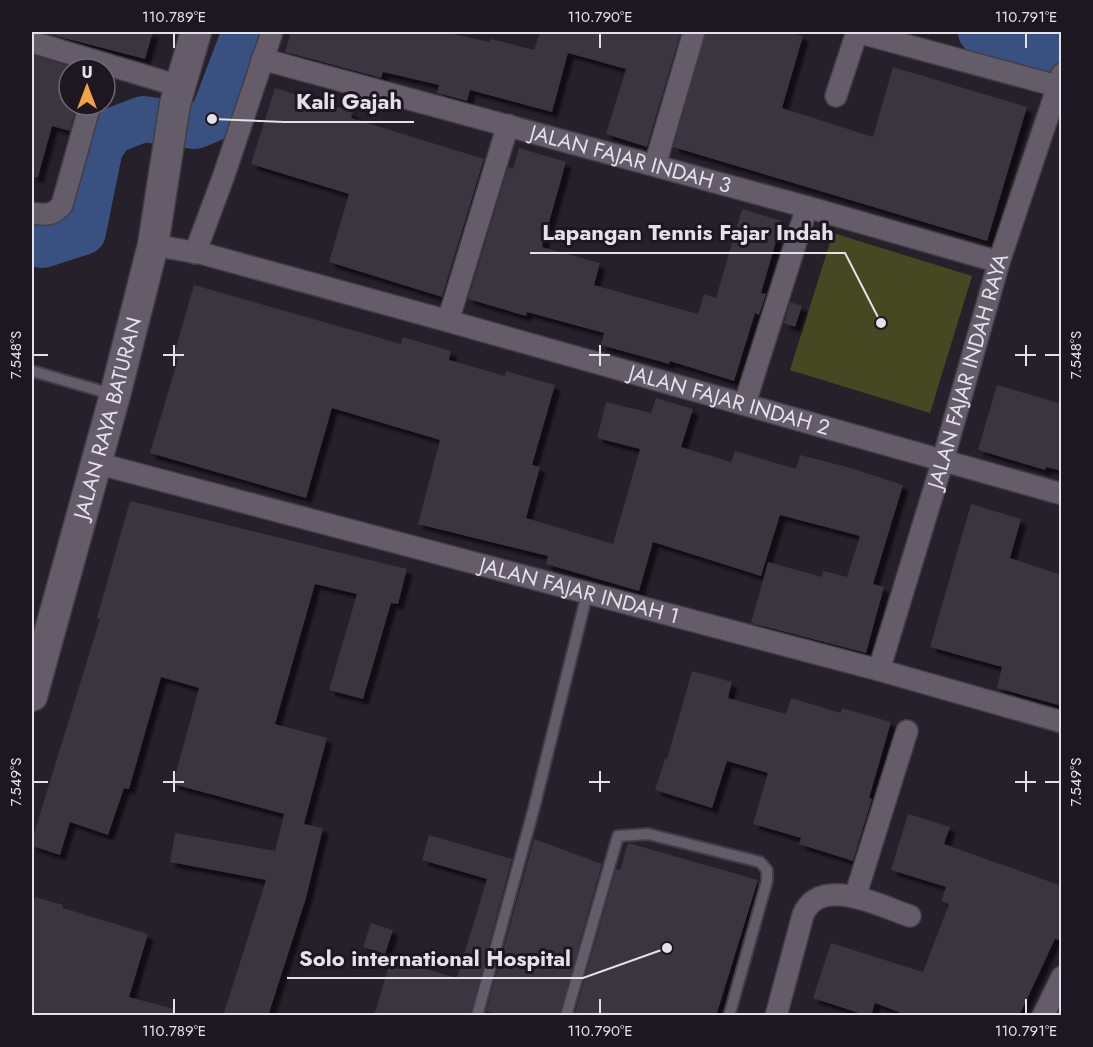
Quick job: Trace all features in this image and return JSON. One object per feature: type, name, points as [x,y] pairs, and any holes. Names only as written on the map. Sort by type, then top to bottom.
[{"type":"main road","name":"JALAN RAYA BATURAN","points":[[32,695],[115,395],[153,244],[177,95],[196,32]]},
{"type":"street","points":[[195,253],[272,32]]},
{"type":"street","points":[[655,165],[694,32]]},
{"type":"street","points":[[836,96],[857,32],[1060,79]]},
{"type":"street","points":[[32,42],[75,57]]},
{"type":"street","name":"JALAN FAJAR INDAH 3","points":[[262,59],[655,165],[999,262]]},
{"type":"street","points":[[117,72],[177,95]]},
{"type":"street","name":"JALAN FAJAR INDAH RAYA","points":[[879,670],[943,460],[999,262],[1060,79]]},
{"type":"street","points":[[32,213],[46,215],[57,211],[62,205],[87,117]]},
{"type":"street","points":[[448,321],[508,125]]},
{"type":"street","points":[[745,403],[807,207]]},
{"type":"street","name":"JALAN FAJAR INDAH 2","points":[[153,244],[195,253],[448,321],[1062,494]]},
{"type":"street","name":"JALAN FAJAR INDAH 1","points":[[96,463],[879,670],[1062,722]]},
{"type":"street","points":[[855,897],[907,731]]},
{"type":"street","points":[[776,1016],[806,908],[815,899],[826,895],[855,897],[910,916]]},
{"type":"street","points":[[1043,1016],[1062,977]]},
{"type":"lane","points":[[32,370],[115,395]]},
{"type":"lane","points":[[477,1016],[534,808],[587,594]]},
{"type":"lane","points":[[566,1016],[618,836],[648,834],[760,862],[766,870],[766,881],[729,1016]]},
{"type":"green space","points":[[833,233],[972,276],[930,413],[790,370]]},
{"type":"building","points":[[41,32],[153,32],[145,59]]},
{"type":"building","points":[[291,32],[445,32],[490,42],[491,39],[534,50],[540,32],[681,32],[647,147],[606,134],[626,69],[568,53],[552,112],[470,90],[467,101],[437,93],[439,85],[383,72],[381,78],[285,52]]},
{"type":"building","points":[[706,32],[789,32],[803,36],[782,108],[873,137],[893,67],[1027,107],[987,241],[673,147]]},
{"type":"building","points":[[32,55],[57,62],[57,117],[74,117],[70,131],[52,126],[38,177],[32,177]]},
{"type":"building","points":[[275,88],[353,112],[351,118],[484,159],[442,297],[329,262],[349,194],[251,164]]},
{"type":"building","points":[[519,148],[566,162],[542,247],[600,263],[594,285],[698,314],[704,294],[716,298],[742,209],[782,221],[761,293],[766,294],[759,315],[755,313],[734,381],[670,361],[669,364],[601,345],[604,333],[527,312],[526,316],[468,299],[508,167],[513,169]]},
{"type":"building","points":[[194,285],[401,344],[403,337],[451,351],[449,360],[505,376],[506,371],[555,385],[532,465],[540,467],[526,518],[613,544],[640,449],[597,438],[606,402],[651,413],[656,398],[693,409],[681,447],[731,462],[735,451],[796,469],[800,455],[903,485],[873,584],[884,587],[866,653],[751,623],[768,562],[822,577],[823,571],[847,577],[860,536],[780,515],[761,576],[653,542],[639,591],[546,564],[548,556],[418,524],[440,440],[332,408],[306,498],[150,453],[178,359],[173,358]]},
{"type":"building","points":[[790,302],[802,306],[795,327],[784,323]]},
{"type":"building","points":[[997,385],[1062,404],[1062,471],[1046,467],[1045,470],[978,450]]},
{"type":"building","points":[[130,501],[407,569],[398,604],[391,603],[363,699],[329,690],[357,594],[315,584],[275,724],[327,738],[304,824],[323,828],[306,898],[268,1016],[223,1016],[266,880],[170,862],[175,833],[275,851],[284,814],[173,784],[199,688],[161,677],[129,789],[124,788],[108,835],[70,822],[60,855],[32,846],[100,619],[97,618]]},
{"type":"building","points":[[971,504],[1021,519],[1010,558],[1062,575],[1062,706],[997,688],[1002,667],[930,647]]},
{"type":"building","points":[[692,671],[732,682],[728,698],[786,714],[791,698],[841,713],[842,708],[891,722],[869,798],[872,799],[853,861],[799,844],[801,838],[753,824],[768,773],[727,761],[712,808],[655,790],[665,759],[667,759]]},
{"type":"building","points":[[908,814],[950,827],[944,844],[1062,886],[1062,941],[1055,939],[1019,1016],[909,1016],[875,1003],[871,1016],[868,1016],[813,998],[831,943],[923,972],[949,904],[941,901],[946,887],[891,870]]},
{"type":"building","points":[[429,835],[512,859],[470,1016],[374,1016],[391,959],[457,978],[487,879],[422,860]]},
{"type":"building","points":[[534,839],[602,864],[559,1016],[501,1016],[486,1011]]},
{"type":"building","points":[[628,843],[758,880],[716,1016],[574,1016],[616,869],[620,870]]},
{"type":"building","points":[[35,897],[148,934],[129,997],[174,1009],[173,1016],[32,1016],[32,909]]},
{"type":"building","points":[[371,923],[393,930],[385,954],[363,947]]},
{"type":"waterway","points":[[32,243],[43,245],[83,232],[100,148],[112,131],[143,119],[195,126],[212,119],[245,32]]},
{"type":"waterway","points":[[981,32],[1062,52]]},
{"type":"place","name":"Kali Gajah","points":[[212,119]]},
{"type":"place","name":"Lapangan Tennis Fajar Indah","points":[[881,323]]},
{"type":"place","name":"Solo international Hospital","points":[[667,948]]}]
